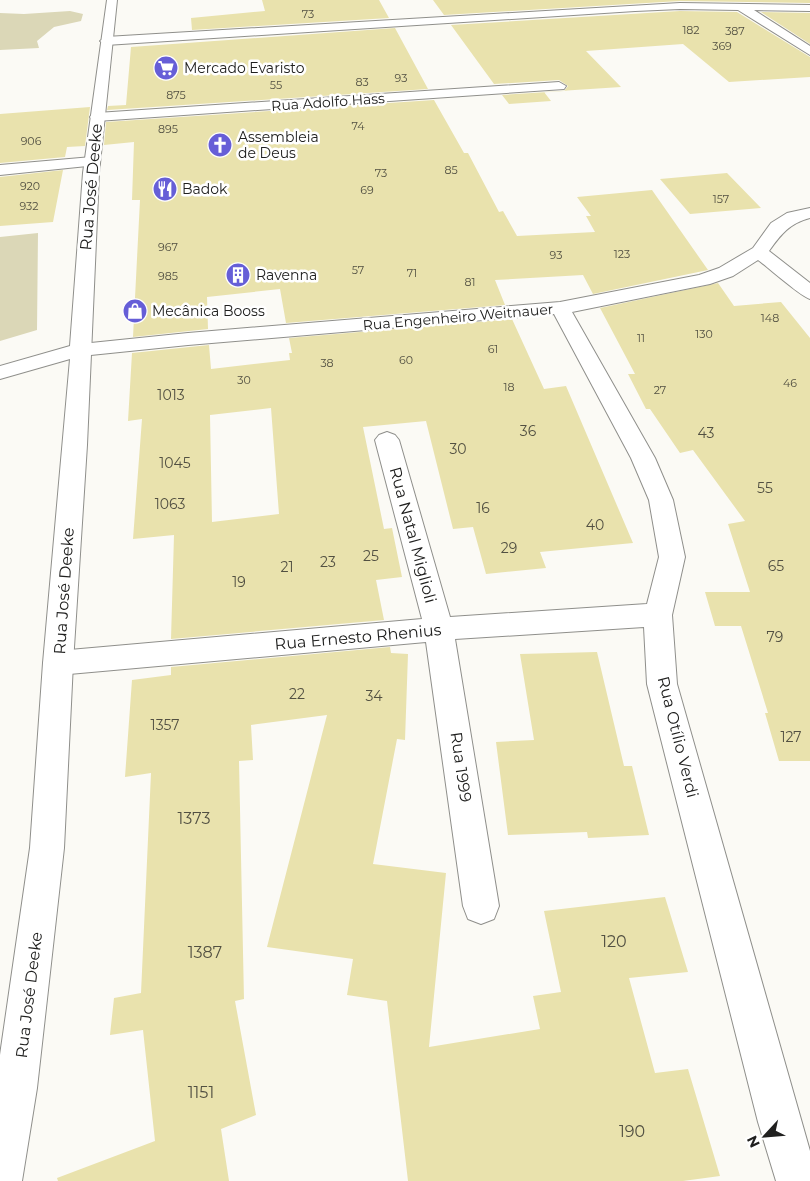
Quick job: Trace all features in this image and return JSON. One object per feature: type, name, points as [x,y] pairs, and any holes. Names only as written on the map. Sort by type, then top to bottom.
[{"type":"street","name":"Rua José Deeke","points":[[0,1181],[16,1088],[47,848],[92,162],[112,0]]},
{"type":"street","points":[[741,7],[810,51]]},
{"type":"street","points":[[106,41],[635,8],[810,8]]},
{"type":"street","name":"Rua Adolfo Hass","points":[[97,117],[559,86]]},
{"type":"street","points":[[0,170],[92,162]]},
{"type":"street","name":"Rua Engenheiro Weitnauer","points":[[0,373],[81,350],[188,339],[560,308],[704,280],[726,272],[759,252],[777,227],[793,217],[810,213]]},
{"type":"street","points":[[759,252],[793,277],[810,293]]},
{"type":"street","name":"Rua Otílio Verdi","points":[[560,308],[644,458],[661,500],[672,557],[658,615],[662,684],[779,1122],[798,1181]]},
{"type":"street","name":"Rua Natal Miglioli","points":[[387,440],[440,629]]},
{"type":"street","name":"Rua Ernesto Rhenius","points":[[58,663],[440,629],[658,615]]},
{"type":"street","name":"Rua 1999","points":[[440,629],[481,906]]},
{"type":"shaded area","points":[[70,11],[83,14],[81,21],[54,27],[37,41],[39,48],[0,50],[0,13],[24,14]]},
{"type":"shaded area","points":[[38,233],[37,330],[0,341],[0,237]]},
{"type":"building","points":[[262,0],[379,0],[389,18],[192,30],[191,18],[265,11]]},
{"type":"building","points":[[433,0],[810,0],[810,3],[680,1],[444,15]]},
{"type":"building","points":[[680,11],[737,12],[810,57],[810,77],[729,82],[683,44],[586,51],[621,87],[564,91],[568,86],[559,80],[494,84],[451,25]]},
{"type":"building","points":[[761,12],[810,13],[810,44]]},
{"type":"building","points":[[395,28],[428,89],[107,110],[108,106],[126,105],[131,47]]},
{"type":"building","points":[[544,92],[551,101],[509,104],[502,95]]},
{"type":"building","points":[[434,100],[464,153],[468,153],[499,212],[503,211],[517,236],[595,232],[586,216],[591,216],[577,197],[652,190],[708,270],[593,294],[583,275],[495,280],[505,305],[286,323],[280,289],[207,297],[208,329],[133,337],[140,200],[132,200],[134,142],[104,145],[106,122]]},
{"type":"building","points":[[90,107],[85,146],[67,147],[65,157],[0,163],[0,114]]},
{"type":"building","points":[[63,170],[53,222],[0,226],[0,177]]},
{"type":"building","points":[[727,173],[761,208],[690,214],[660,179]]},
{"type":"building","points":[[718,283],[734,306],[781,302],[810,338],[810,761],[779,761],[765,713],[768,713],[741,626],[715,626],[705,592],[750,592],[728,524],[745,521],[693,450],[680,453],[650,409],[646,409],[628,374],[635,374],[600,308]]},
{"type":"building","points":[[512,319],[544,389],[566,386],[633,543],[540,552],[546,568],[486,574],[473,527],[453,529],[426,421],[363,427],[384,529],[392,528],[402,577],[376,580],[384,620],[171,639],[174,535],[133,539],[142,419],[128,421],[132,353],[209,345],[211,369],[290,360],[289,353],[292,353],[289,338]],"holes":[[[271,408],[279,514],[212,522],[210,415]]]},
{"type":"building","points":[[390,647],[391,653],[408,654],[405,740],[397,739],[373,864],[446,873],[429,1047],[540,1029],[533,996],[561,992],[544,911],[665,897],[688,972],[629,978],[655,1073],[688,1069],[720,1176],[683,1181],[408,1181],[387,1001],[347,995],[353,959],[267,947],[327,715],[251,725],[253,760],[239,761],[244,999],[235,1001],[256,1115],[221,1129],[229,1181],[58,1181],[57,1178],[155,1141],[143,1030],[110,1035],[114,998],[141,993],[151,773],[125,777],[132,680],[171,675],[171,667]]},
{"type":"building","points":[[597,652],[624,766],[632,766],[649,835],[588,838],[587,832],[508,835],[496,742],[534,740],[520,654]]},
{"type":"place","name":"Mercado Evaristo","points":[[166,68]]},
{"type":"place","name":"Assembleia de Deus","points":[[220,145]]},
{"type":"place","name":"Badok","points":[[165,189]]},
{"type":"place","name":"Ravenna","points":[[238,275]]},
{"type":"place","name":"Mecânica Booss","points":[[135,311]]}]
